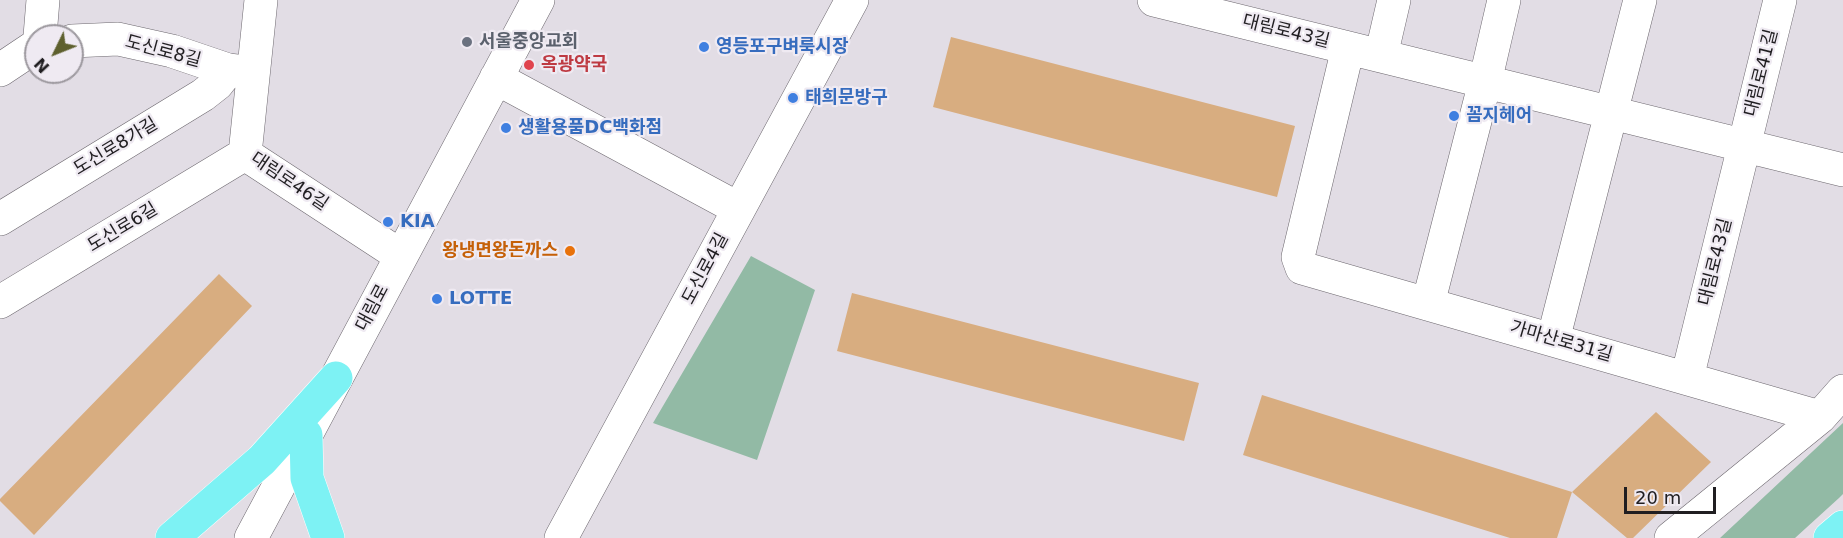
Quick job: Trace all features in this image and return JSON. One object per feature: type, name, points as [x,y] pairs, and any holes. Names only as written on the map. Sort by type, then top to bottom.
[{"type":"main road","points":[[172,538],[262,460],[336,378]]},
{"type":"main road","points":[[306,435],[307,478],[327,538]]},
{"type":"main road","points":[[1830,538],[1843,527]]},
{"type":"street","points":[[41,24],[43,0]]},
{"type":"street","name":"대림로46길","points":[[261,0],[241,72],[245,154],[401,256]]},
{"type":"street","name":"대림로","points":[[251,538],[538,0]]},
{"type":"street","name":"도신로4길","points":[[561,538],[852,0]]},
{"type":"street","name":"대림로43길","points":[[1154,0],[1253,12],[1348,48],[1843,170]]},
{"type":"street","points":[[1381,56],[1394,0]]},
{"type":"street","points":[[1428,304],[1504,0]]},
{"type":"street","points":[[1553,340],[1640,0]]},
{"type":"street","name":"대림로41길","points":[[1744,146],[1780,0]]},
{"type":"street","name":"도신로8길","points":[[84,41],[118,39],[172,51],[241,72]]},
{"type":"street","name":"대림로43길","points":[[1302,268],[1298,257],[1348,48]]},
{"type":"street","points":[[0,70],[24,54]]},
{"type":"street","name":"도신로8가길","points":[[0,219],[217,84],[241,72]]},
{"type":"street","points":[[496,78],[739,209]]},
{"type":"street","name":"대림로43길","points":[[1687,378],[1744,146]]},
{"type":"street","name":"도신로6길","points":[[0,302],[245,154]]},
{"type":"street","name":"가마산로31길","points":[[1302,268],[1820,417]]},
{"type":"street","points":[[1671,538],[1820,417],[1843,391]]},
{"type":"green space","points":[[751,256],[815,290],[757,460],[653,423]]},
{"type":"green space","points":[[1843,423],[1843,494],[1839,498],[1795,538],[1720,538]]},
{"type":"building","points":[[951,37],[1295,126],[1277,197],[933,107]]},
{"type":"building","points":[[219,274],[252,306],[34,535],[0,499]]},
{"type":"building","points":[[852,293],[1199,383],[1184,441],[837,351]]},
{"type":"building","points":[[1262,395],[1572,492],[1557,538],[1510,538],[1243,455]]},
{"type":"building","points":[[1656,412],[1711,462],[1633,538],[1627,538],[1572,492]]},
{"type":"place","name":"서울중앙교회","points":[[467,42]]},
{"type":"place","name":"영등포구벼룩시장","points":[[704,47]]},
{"type":"place","name":"옥광약국","points":[[529,65]]},
{"type":"place","name":"태희문방구","points":[[793,98]]},
{"type":"place","name":"꼼지헤어","points":[[1454,116]]},
{"type":"place","name":"생활용품DC백화점","points":[[506,128]]},
{"type":"place","name":"KIA","points":[[388,222]]},
{"type":"place","name":"왕냉면왕돈까스","points":[[570,251]]},
{"type":"place","name":"LOTTE","points":[[437,299]]}]
